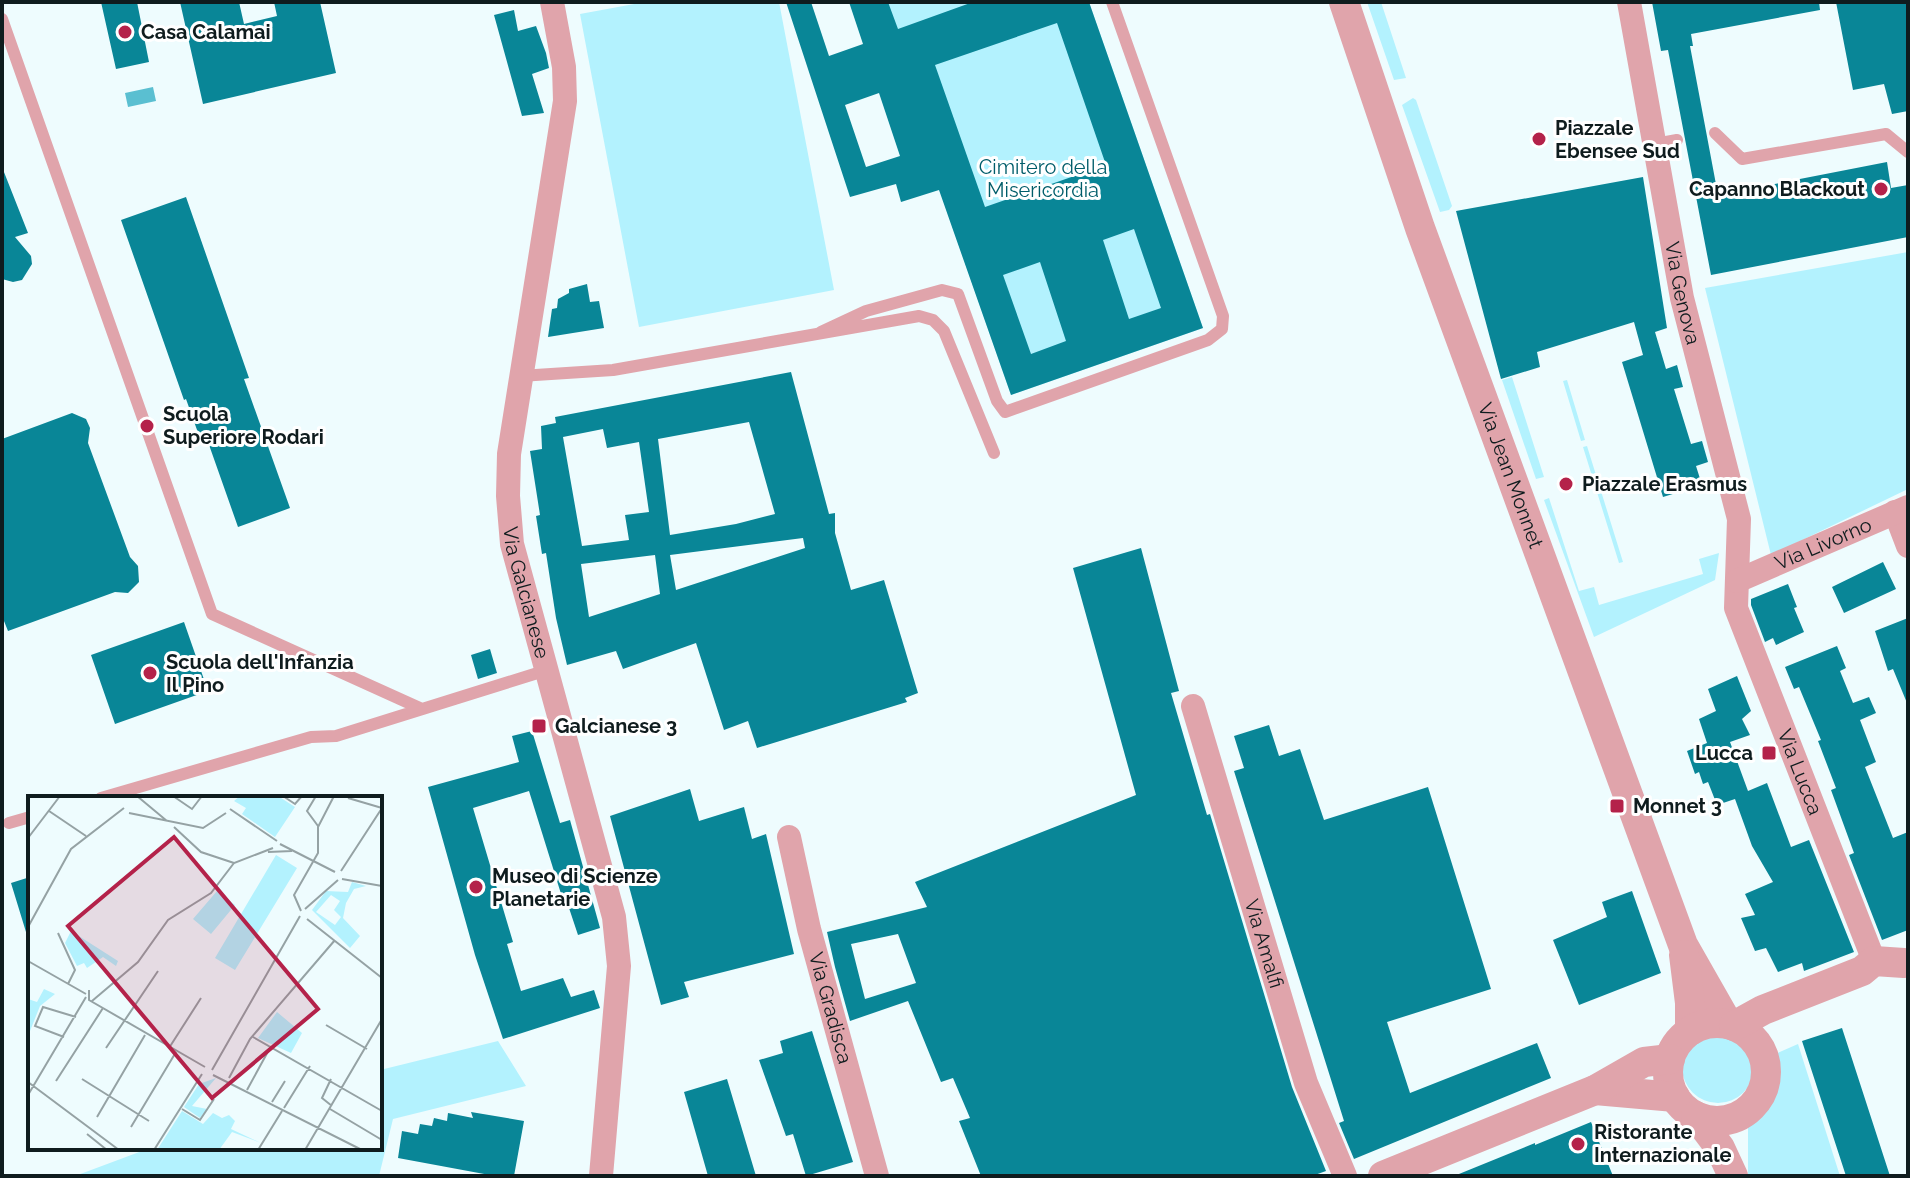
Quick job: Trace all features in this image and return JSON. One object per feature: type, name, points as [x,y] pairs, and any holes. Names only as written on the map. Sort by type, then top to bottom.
[{"type":"street","name":"Via Galcianese","points":[[552,2],[564,67],[565,101],[520,376],[509,454],[508,496],[512,544],[615,930],[619,966],[601,1176]]},
{"type":"street","name":"Via Jean Monnet","points":[[1344,2],[1420,228],[1683,945],[1731,1025]]},
{"type":"street","name":"Via Genova","points":[[1629,2],[1666,142],[1682,298],[1739,519],[1737,581]]},
{"type":"street","name":"Via Livorno","points":[[1737,581],[1901,509]]},
{"type":"street","points":[[1901,509],[1908,546]]},
{"type":"street","name":"Via Lucca","points":[[1737,581],[1736,608],[1874,961]]},
{"type":"street","name":"Via Amalfi","points":[[1193,706],[1306,1083],[1345,1176]]},
{"type":"street","name":"Via Gradisca","points":[[789,837],[809,929],[877,1176]]},
{"type":"street","name":"Via Jean Monnet","points":[[1683,945],[1690,1031]]},
{"type":"street","points":[[1731,1025],[1862,971],[1874,961],[1906,962]]},
{"type":"street","points":[[1761,1050],[1779,1027],[1801,1009],[1893,976],[1906,962]]},
{"type":"street","points":[[1595,1090],[1685,1106],[1712,1121],[1728,1120],[1742,1114],[1754,1105],[1762,1092],[1766,1064],[1754,1040],[1731,1025],[1715,1023],[1690,1031],[1674,1048],[1668,1072],[1685,1106],[1720,1148],[1733,1176]]},
{"type":"street","points":[[1383,1176],[1414,1170],[1595,1090],[1644,1062],[1670,1059]]},
{"type":"street","points":[[1740,1176],[1742,1114]]},
{"type":"lane","points":[[821,332],[866,311],[951,290],[958,294],[997,401],[1005,412],[1208,340],[1222,329],[1223,316],[1112,2]]},
{"type":"lane","points":[[2,19],[212,614],[422,709]]},
{"type":"lane","points":[[1715,133],[1742,159],[1886,134],[1908,152]]},
{"type":"lane","points":[[520,376],[613,370],[919,316],[933,320],[944,331],[994,453]]},
{"type":"lane","points":[[108,796],[311,737],[336,736],[544,671]]},
{"type":"lane","points":[[9,823],[28,818]]},
{"type":"green space","points":[[645,2],[779,2],[834,290],[639,327],[580,14]]},
{"type":"green space","name":"Cimitero della Misericordia","points":[[874,2],[1089,2],[1203,328],[1011,395]]},
{"type":"green space","points":[[1367,2],[1381,2],[1406,78],[1394,80]]},
{"type":"green space","points":[[1413,98],[1452,206],[1449,210],[1440,212],[1402,105]]},
{"type":"green space","points":[[1908,252],[1908,489],[1771,555],[1705,288]]},
{"type":"green space","points":[[1512,377],[1544,477],[1536,479],[1502,380]]},
{"type":"green space","points":[[1567,380],[1585,440],[1581,441],[1563,381]]},
{"type":"green space","points":[[1587,446],[1623,562],[1619,563],[1583,447]]},
{"type":"green space","points":[[1549,498],[1579,591],[1594,587],[1599,605],[1703,574],[1699,559],[1719,553],[1715,580],[1594,637],[1544,500]]},
{"type":"green space","points":[[1718,1031],[1738,1037],[1748,1047],[1754,1067],[1748,1087],[1738,1097],[1718,1103],[1698,1097],[1688,1087],[1682,1067],[1688,1047],[1698,1037]]},
{"type":"green space","points":[[498,1041],[526,1086],[393,1119],[379,1176],[75,1176],[145,1150],[382,1150],[382,1070]]},
{"type":"green space","points":[[1798,1044],[1840,1176],[1748,1176],[1748,1121],[1771,1087],[1773,1055]]},
{"type":"shaded area","points":[[153,87],[156,101],[128,107],[125,93]]},
{"type":"building","name":"Casa Calamai","points":[[101,2],[137,2],[149,62],[116,69]]},
{"type":"building","points":[[180,2],[239,2],[244,24],[277,16],[274,2],[320,2],[336,73],[203,104]]},
{"type":"building","name":"Cimitero della Misericordia","points":[[786,2],[811,2],[829,56],[863,44],[849,2],[888,2],[898,29],[973,2],[1089,2],[1203,328],[1011,395],[939,190],[901,202],[896,184],[850,197]],"holes":[[[1057,23],[1106,165],[985,207],[935,65]],[[879,93],[900,156],[866,167],[845,105]],[[1134,229],[1161,308],[1129,319],[1103,240]],[[1040,262],[1066,341],[1031,354],[1003,275]]]},
{"type":"building","points":[[1652,2],[1819,2],[1820,10],[1691,34],[1693,46],[1690,46],[1718,195],[1887,162],[1891,188],[1908,185],[1908,237],[1711,275],[1668,50],[1661,51]]},
{"type":"building","points":[[1836,2],[1908,2],[1908,111],[1892,114],[1884,84],[1853,90]]},
{"type":"building","points":[[514,10],[518,31],[536,26],[546,53],[549,68],[532,74],[544,113],[522,116],[494,15]]},
{"type":"building","points":[[2,167],[28,233],[15,237],[31,256],[32,264],[22,280],[13,282],[2,279]]},
{"type":"building","points":[[1643,177],[1667,328],[1655,332],[1666,369],[1677,365],[1683,387],[1674,389],[1691,444],[1702,441],[1708,462],[1696,466],[1702,485],[1663,497],[1622,362],[1643,355],[1634,322],[1537,352],[1540,367],[1501,379],[1456,211]]},
{"type":"building","points":[[186,197],[249,378],[244,379],[290,508],[238,527],[208,442],[202,444],[184,400],[121,220]]},
{"type":"building","points":[[587,284],[590,302],[599,301],[604,328],[548,337],[552,309],[557,308],[558,299],[569,293],[569,289]]},
{"type":"building","points":[[791,372],[829,514],[835,513],[835,533],[851,590],[884,580],[918,693],[905,698],[907,702],[757,748],[748,721],[724,730],[696,643],[623,669],[616,651],[567,665],[546,553],[542,554],[536,516],[540,515],[530,451],[542,449],[541,426],[556,423],[555,417]],"holes":[[[749,422],[775,514],[670,535],[658,439]],[[603,429],[607,448],[639,442],[649,512],[625,515],[629,540],[582,546],[563,437]],[[803,538],[805,548],[676,590],[670,555]],[[655,555],[660,594],[589,617],[581,564]]]},
{"type":"building","points":[[72,413],[86,419],[90,428],[88,443],[130,557],[138,566],[139,582],[128,593],[115,592],[8,631],[2,616],[2,439]]},
{"type":"building","points":[[1141,548],[1179,691],[1171,693],[1207,815],[1210,814],[1292,1087],[1326,1171],[1312,1176],[981,1176],[959,1121],[970,1118],[953,1078],[941,1082],[908,1001],[850,1021],[827,932],[927,907],[915,882],[1136,795],[1073,568]],"holes":[[[898,934],[916,983],[865,999],[851,944]]]},
{"type":"building","points":[[1883,562],[1896,589],[1844,613],[1832,587]]},
{"type":"building","points":[[1788,584],[1804,632],[1776,645],[1773,638],[1765,642],[1751,599]]},
{"type":"building","points":[[1908,618],[1907,703],[1893,669],[1888,671],[1875,631]]},
{"type":"building","name":"Scuola dell'Infanzia Il Pino","points":[[184,622],[208,691],[115,724],[91,655]]},
{"type":"building","points":[[1837,646],[1846,668],[1840,671],[1853,703],[1869,697],[1876,713],[1860,720],[1876,762],[1865,767],[1893,838],[1908,832],[1908,930],[1882,940],[1849,855],[1854,853],[1831,790],[1836,788],[1818,741],[1821,740],[1799,687],[1794,689],[1785,667]]},
{"type":"building","points":[[490,649],[497,673],[478,679],[471,655]]},
{"type":"building","points":[[1737,676],[1751,711],[1742,719],[1750,735],[1730,742],[1748,791],[1767,783],[1791,847],[1809,840],[1854,952],[1804,971],[1802,963],[1778,972],[1766,948],[1755,951],[1741,918],[1755,915],[1745,894],[1773,882],[1752,846],[1735,799],[1717,805],[1708,782],[1703,784],[1699,772],[1695,774],[1687,751],[1707,743],[1699,719],[1716,711],[1708,689]]},
{"type":"building","points":[[1269,725],[1279,756],[1300,749],[1324,820],[1428,787],[1491,989],[1387,1022],[1410,1093],[1537,1043],[1551,1078],[1354,1159],[1339,1123],[1344,1121],[1234,771],[1244,768],[1234,736]]},
{"type":"building","points":[[532,731],[560,823],[570,820],[600,928],[578,935],[565,896],[562,897],[529,791],[473,808],[513,942],[507,944],[521,991],[563,978],[571,997],[594,990],[600,1008],[503,1039],[475,955],[428,787],[519,762],[512,736]]},
{"type":"building","points":[[690,789],[699,821],[744,807],[752,839],[766,834],[794,954],[684,982],[689,997],[661,1005],[610,816]]},
{"type":"building","points":[[28,878],[28,932],[26,932],[11,883]]},
{"type":"building","points":[[1632,891],[1661,973],[1579,1005],[1553,940],[1607,917],[1602,902]]},
{"type":"building","points":[[1842,1028],[1890,1176],[1846,1176],[1802,1041]]},
{"type":"building","points":[[812,1031],[853,1162],[806,1176],[793,1134],[786,1136],[759,1060],[783,1053],[780,1041]]},
{"type":"building","points":[[727,1079],[756,1176],[708,1176],[684,1092]]},
{"type":"building","points":[[471,1112],[524,1121],[514,1176],[495,1176],[398,1158],[402,1131],[418,1134],[420,1124],[432,1126],[434,1118],[447,1121],[448,1113],[473,1118]]},
{"type":"building","points":[[1591,1122],[1613,1176],[1454,1176],[1535,1143]]},
{"type":"place","name":"Casa Calamai","points":[[125,32]]},
{"type":"place","name":"Piazzale Ebensee Sud","points":[[1539,139]]},
{"type":"place","name":"Capanno Blackout","points":[[1881,189]]},
{"type":"place","name":"Scuola Superiore Rodari","points":[[147,426]]},
{"type":"place","name":"Piazzale Erasmus","points":[[1566,484]]},
{"type":"place","name":"Scuola dell'Infanzia Il Pino","points":[[150,673]]},
{"type":"place","name":"Galcianese 3","points":[[539,726]]},
{"type":"place","name":"Lucca","points":[[1769,753]]},
{"type":"place","name":"Monnet 3","points":[[1617,806]]},
{"type":"place","name":"Museo di Scienze Planetarie","points":[[476,887]]},
{"type":"place","name":"Ristorante Internazionale","points":[[1578,1144]]}]
